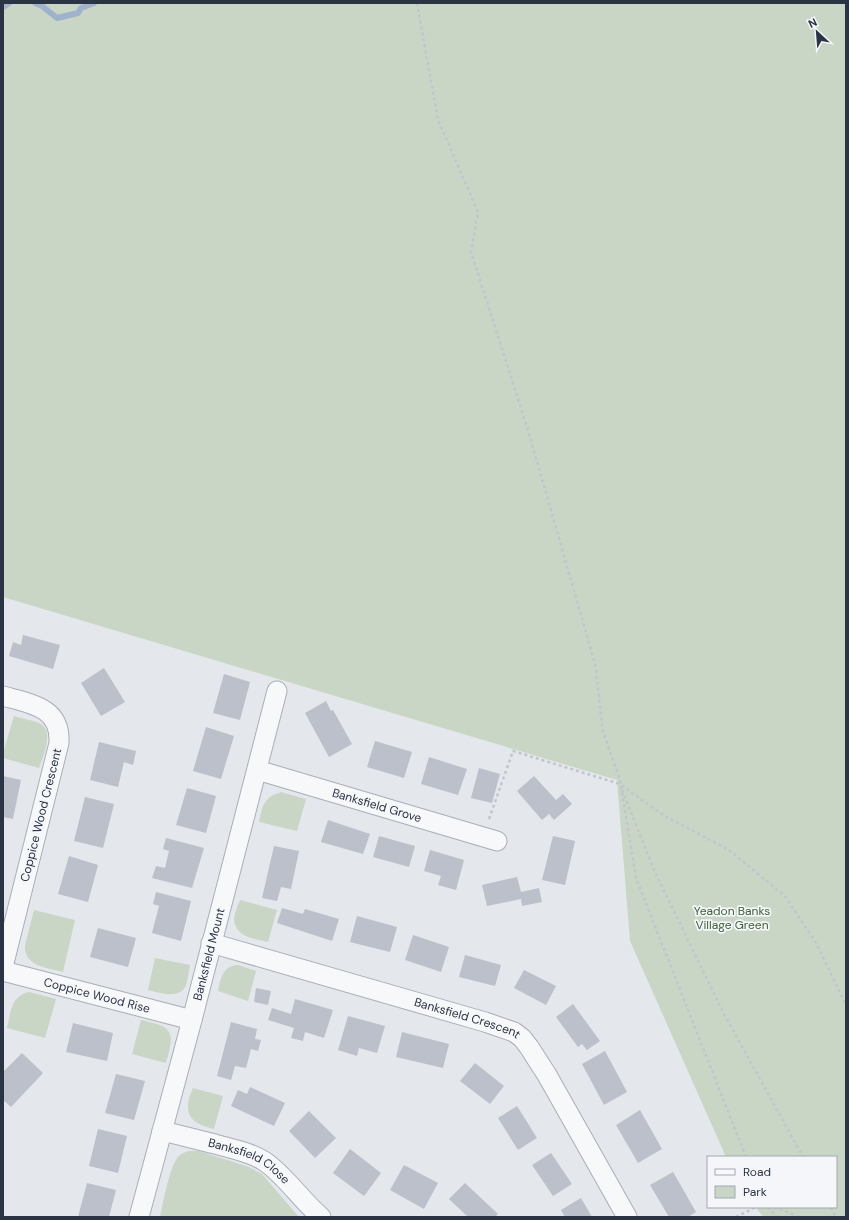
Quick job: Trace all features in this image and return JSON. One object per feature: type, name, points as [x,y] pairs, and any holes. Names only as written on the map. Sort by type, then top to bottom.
[{"type":"street","name":"Banksfield Mount","points":[[139,1217],[192,1020],[277,691]]},
{"type":"street","name":"Coppice Wood Crescent","points":[[3,696],[44,710],[56,721],[60,733],[59,743],[3,967]]},
{"type":"street","name":"Banksfield Grove","points":[[257,770],[489,839]]},
{"type":"street","name":"Banksfield Crescent","points":[[211,943],[493,1024],[514,1032],[522,1038],[529,1047],[547,1075],[627,1217]]},
{"type":"street","name":"Coppice Wood Rise","points":[[3,971],[192,1020]]},
{"type":"street","name":"Banksfield Close","points":[[162,1131],[234,1149],[250,1154],[265,1162],[276,1171],[312,1210],[321,1217]]},
{"type":"path","points":[[417,3],[438,120],[478,212],[471,252],[528,430],[595,664],[603,732],[620,784],[655,872],[724,1014],[802,1156]]},
{"type":"path","points":[[489,839],[512,751],[620,784],[664,815],[729,850],[785,896],[816,944],[846,1005]]},
{"type":"path","points":[[614,782],[618,777]]},
{"type":"path","points":[[620,784],[636,878],[746,1156]]},
{"type":"path","points":[[736,1217],[754,1208]]},
{"type":"path","points":[[769,1208],[777,1217]]},
{"type":"path","points":[[776,1208],[799,1217]]},
{"type":"path","points":[[832,1208],[836,1217]]},
{"type":"green space","name":"Yeadon Banks Village Green","points":[[3,3],[846,3],[846,1217],[763,1217],[757,1208],[837,1208],[837,1156],[726,1156],[630,941],[617,780],[3,597]]},
{"type":"green space","points":[[14,716],[41,724],[45,728],[47,739],[39,768],[3,758],[3,753]]},
{"type":"green space","points":[[281,792],[306,799],[297,831],[259,822],[267,800],[275,794]]},
{"type":"green space","points":[[240,900],[277,910],[268,942],[246,936],[237,929],[234,918]]},
{"type":"green space","points":[[34,910],[75,920],[63,972],[32,962],[25,952],[25,945]]},
{"type":"green space","points":[[155,958],[190,965],[187,983],[183,990],[179,993],[169,994],[148,990]]},
{"type":"green space","points":[[238,965],[256,971],[248,1001],[218,991],[221,978],[225,971]]},
{"type":"green space","points":[[29,992],[56,999],[45,1038],[7,1028],[15,1001],[23,994]]},
{"type":"green space","points":[[141,1020],[155,1023],[167,1029],[171,1038],[171,1043],[166,1063],[132,1054]]},
{"type":"green space","points":[[193,1088],[223,1096],[214,1129],[196,1122],[190,1116],[188,1104]]},
{"type":"green space","points":[[189,1151],[199,1151],[249,1167],[262,1174],[299,1217],[160,1217],[167,1184],[176,1159],[183,1153]]},
{"type":"building","points":[[23,635],[60,645],[53,669],[9,656],[13,642],[21,645]]},
{"type":"building","points":[[104,668],[125,702],[101,716],[81,683]]},
{"type":"building","points":[[224,674],[250,682],[240,720],[213,713]]},
{"type":"building","points":[[326,701],[331,711],[333,710],[352,744],[329,757],[305,713]]},
{"type":"building","points":[[206,727],[234,736],[221,779],[193,771]]},
{"type":"building","points":[[375,741],[412,752],[404,778],[367,767]]},
{"type":"building","points":[[99,742],[136,751],[133,765],[124,762],[118,787],[90,780]]},
{"type":"building","points":[[429,757],[467,769],[458,795],[421,784]]},
{"type":"building","points":[[479,768],[500,774],[492,803],[471,798]]},
{"type":"building","points":[[3,776],[21,780],[13,819],[3,817]]},
{"type":"building","points":[[534,776],[556,800],[563,794],[572,804],[554,820],[549,814],[542,820],[517,791]]},
{"type":"building","points":[[187,788],[216,796],[206,833],[176,825]]},
{"type":"building","points":[[85,797],[114,804],[103,848],[74,841]]},
{"type":"building","points":[[328,820],[370,834],[363,854],[321,842]]},
{"type":"building","points":[[379,836],[415,846],[409,867],[373,857]]},
{"type":"building","points":[[553,836],[575,841],[565,885],[542,880]]},
{"type":"building","points":[[166,838],[204,848],[192,888],[152,878],[156,866],[165,868],[169,851],[163,849]]},
{"type":"building","points":[[274,846],[299,851],[291,889],[281,887],[277,901],[262,898]]},
{"type":"building","points":[[430,850],[464,860],[456,890],[438,885],[441,876],[424,871]]},
{"type":"building","points":[[69,856],[98,865],[88,902],[58,894]]},
{"type":"building","points":[[517,877],[521,892],[539,888],[542,902],[522,906],[521,899],[487,906],[482,885]]},
{"type":"building","points":[[156,892],[191,901],[181,941],[152,933],[159,906],[153,904]]},
{"type":"building","points":[[282,908],[303,914],[305,909],[339,919],[332,941],[277,923]]},
{"type":"building","points":[[357,916],[397,927],[390,952],[350,942]]},
{"type":"building","points":[[98,928],[136,938],[128,967],[90,957]]},
{"type":"building","points":[[413,935],[449,947],[441,972],[405,960]]},
{"type":"building","points":[[465,955],[501,965],[495,986],[459,977]]},
{"type":"building","points":[[524,970],[556,986],[546,1005],[514,988]]},
{"type":"building","points":[[256,988],[271,991],[268,1005],[254,1002]]},
{"type":"building","points":[[295,999],[333,1010],[324,1038],[305,1032],[303,1041],[291,1038],[294,1028],[268,1020],[272,1008],[291,1014]]},
{"type":"building","points":[[573,1004],[600,1041],[587,1050],[582,1044],[578,1047],[556,1017]]},
{"type":"building","points":[[348,1016],[385,1026],[377,1053],[359,1048],[357,1056],[338,1050]]},
{"type":"building","points":[[231,1022],[257,1029],[255,1039],[261,1040],[258,1051],[251,1049],[246,1068],[235,1066],[231,1080],[217,1076]]},
{"type":"building","points":[[73,1023],[113,1033],[107,1061],[66,1052]]},
{"type":"building","points":[[402,1032],[449,1044],[443,1068],[396,1057]]},
{"type":"building","points":[[605,1051],[627,1092],[604,1105],[582,1064]]},
{"type":"building","points":[[22,1053],[43,1073],[11,1107],[3,1100],[3,1072]]},
{"type":"building","points":[[475,1063],[504,1086],[490,1104],[460,1081]]},
{"type":"building","points":[[116,1074],[145,1081],[134,1120],[105,1113]]},
{"type":"building","points":[[250,1087],[285,1103],[274,1126],[231,1106],[238,1090],[247,1094]]},
{"type":"building","points":[[517,1106],[537,1138],[518,1150],[498,1118]]},
{"type":"building","points":[[640,1110],[662,1149],[638,1163],[616,1125]]},
{"type":"building","points":[[309,1111],[336,1138],[315,1158],[289,1131]]},
{"type":"building","points":[[98,1129],[127,1136],[118,1173],[89,1166]]},
{"type":"building","points":[[350,1149],[381,1173],[364,1196],[333,1173]]},
{"type":"building","points":[[551,1153],[572,1184],[553,1196],[532,1165]]},
{"type":"building","points":[[404,1165],[438,1183],[424,1209],[390,1190]]},
{"type":"building","points":[[673,1172],[696,1212],[688,1217],[669,1217],[650,1185]]},
{"type":"building","points":[[87,1183],[116,1190],[109,1217],[78,1217]]},
{"type":"building","points":[[465,1183],[498,1214],[495,1217],[468,1217],[449,1199]]},
{"type":"building","points":[[581,1198],[592,1217],[565,1217],[561,1210]]},
{"type":"waterway","points":[[3,7],[9,3]]},
{"type":"waterway","points":[[35,3],[42,6],[57,18],[78,13],[81,8],[94,3]]}]
